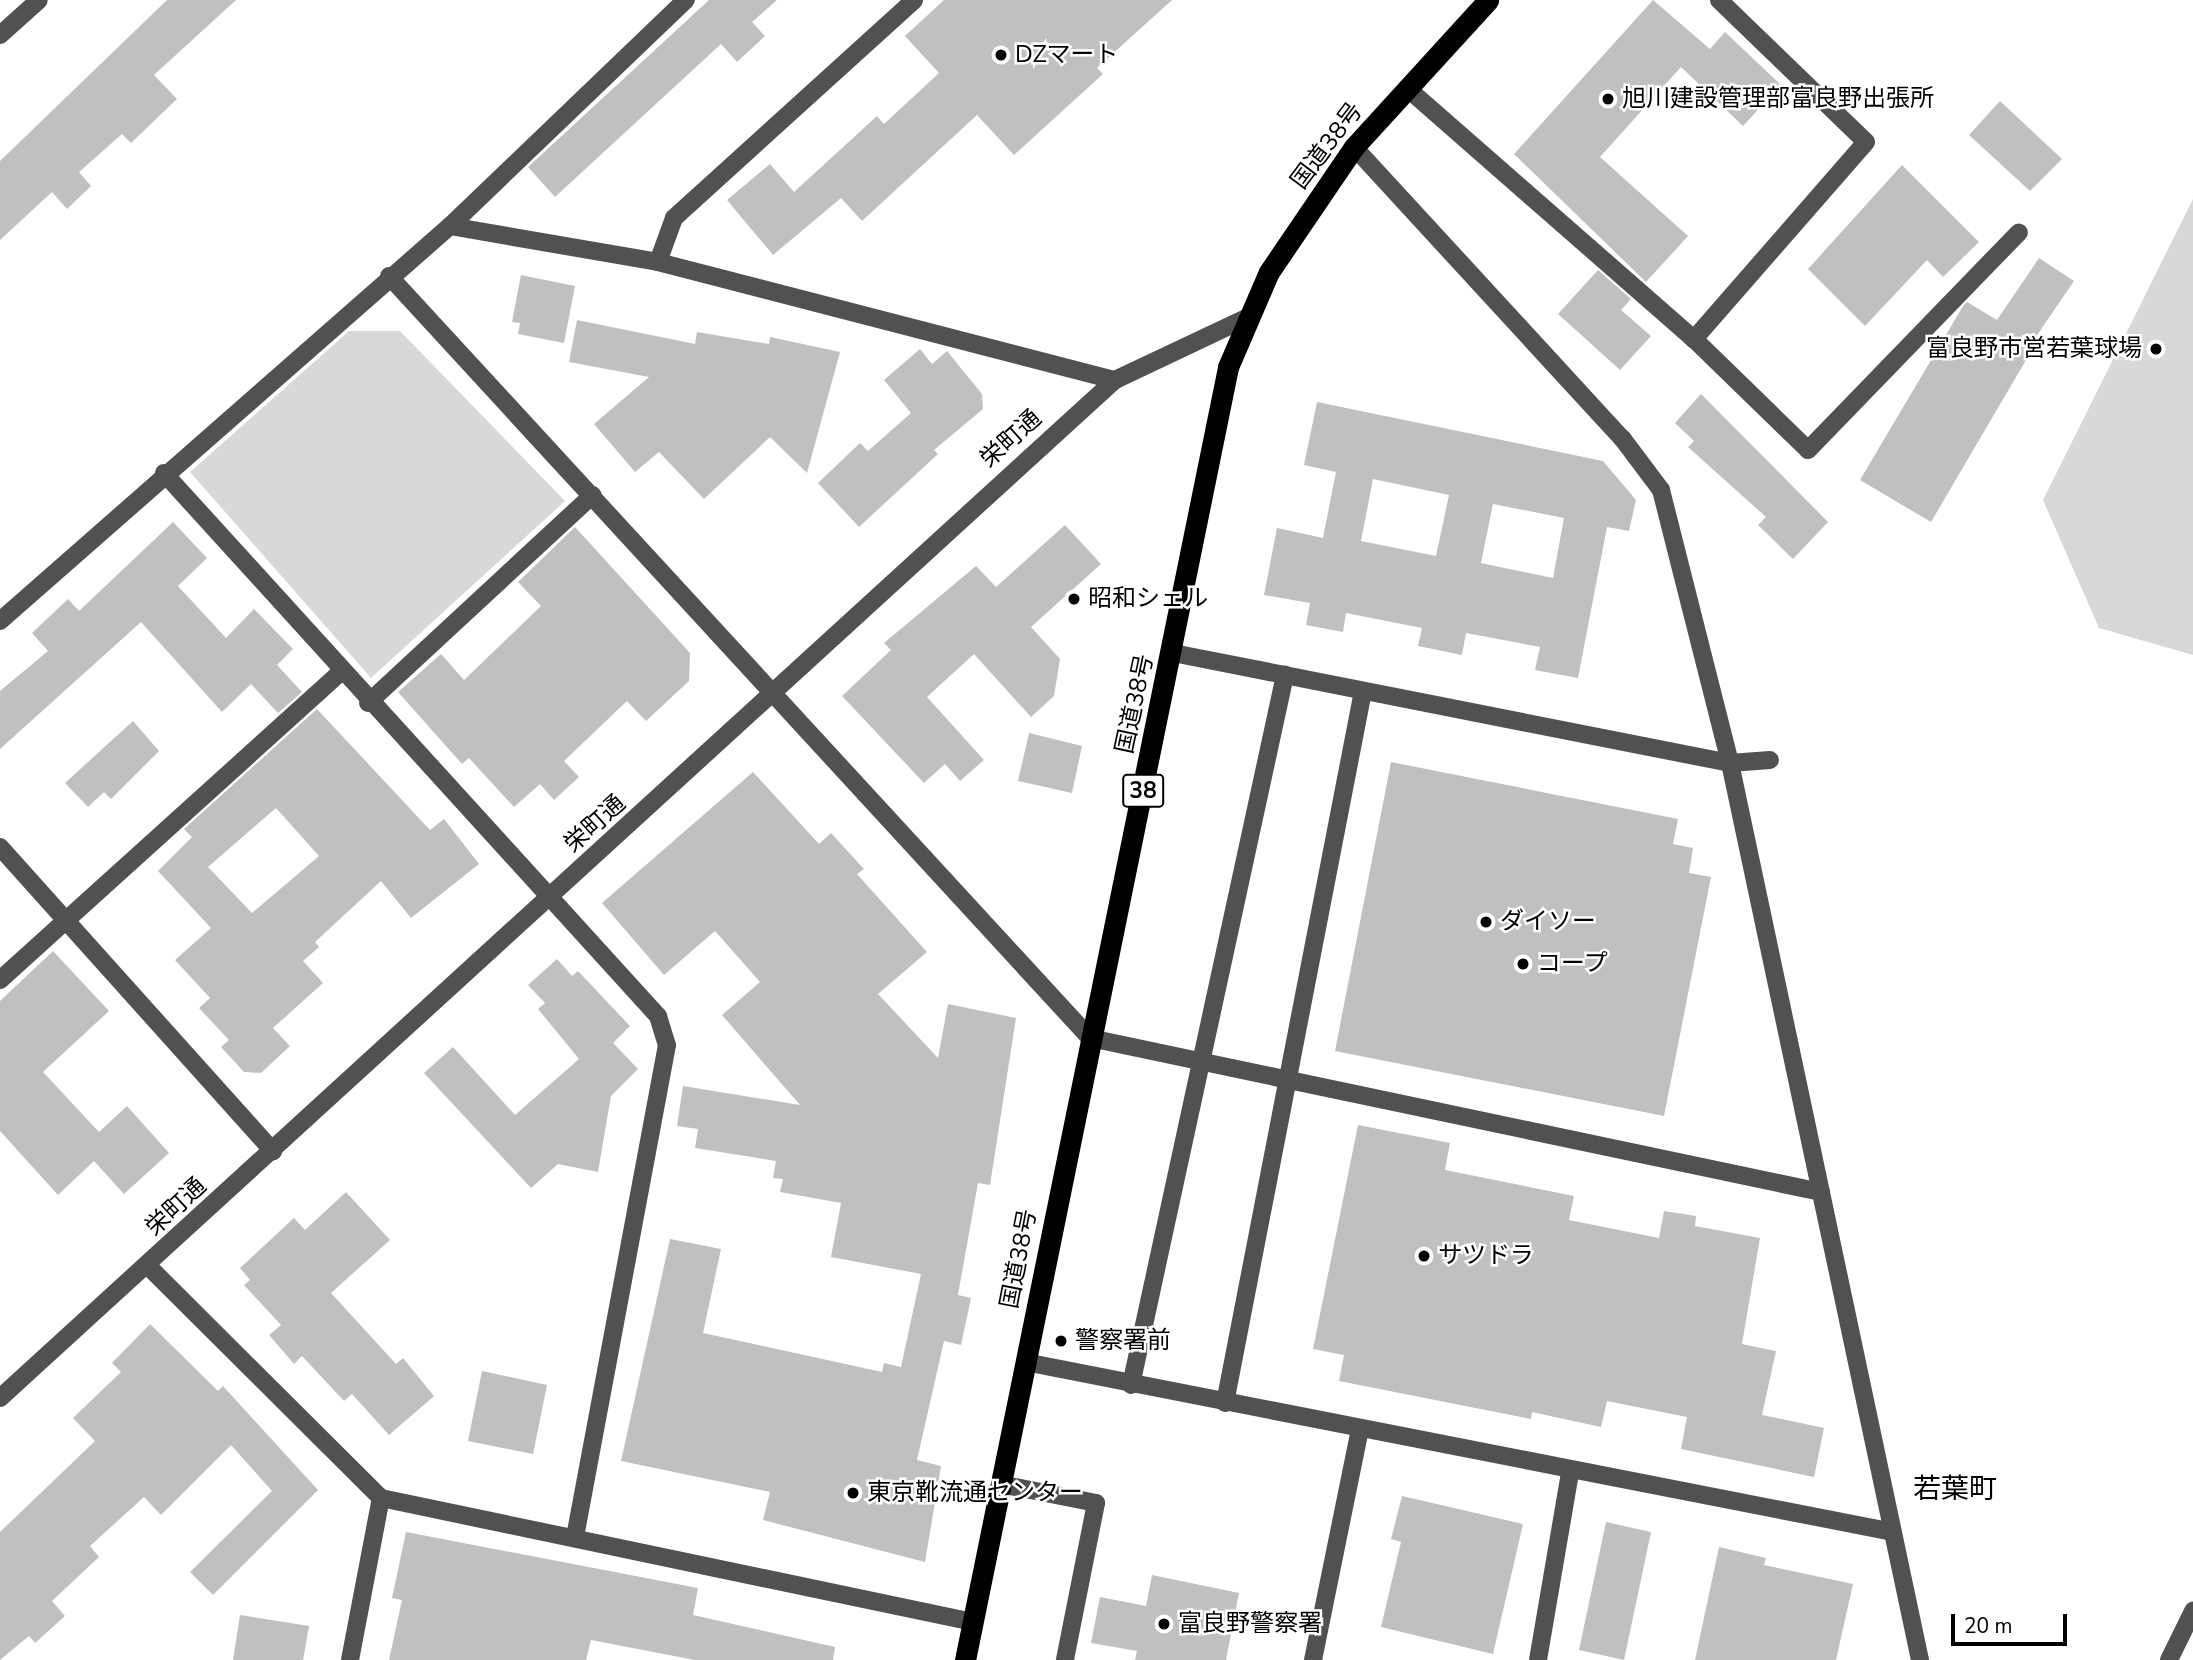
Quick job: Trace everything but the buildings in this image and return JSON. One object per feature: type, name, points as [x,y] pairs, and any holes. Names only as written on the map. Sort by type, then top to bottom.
[{"type":"highway","name":"国道38号","points":[[965,1660],[1090,1038],[1172,653],[1208,457],[1244,319],[1269,272],[1354,147],[1488,0]]},
{"type":"street","points":[[0,35],[39,0]]},
{"type":"street","points":[[0,621],[164,473],[450,226],[686,0]]},
{"type":"street","points":[[657,262],[674,218],[914,0]]},
{"type":"street","points":[[1694,340],[1866,142],[1719,0]]},
{"type":"street","points":[[1407,88],[1694,340],[1808,450],[2019,232]]},
{"type":"street","points":[[1354,147],[1622,438],[1661,489],[1730,763],[1920,1660]]},
{"type":"street","points":[[450,226],[657,262],[1115,380]]},
{"type":"street","points":[[389,276],[1090,1038],[1821,1192]]},
{"type":"street","name":"栄町通","points":[[0,1398],[148,1266],[1115,380],[1244,319]]},
{"type":"street","points":[[164,473],[369,703],[657,1016],[667,1045],[575,1537]]},
{"type":"street","points":[[369,703],[593,495]]},
{"type":"street","points":[[1172,653],[1730,763],[1770,760]]},
{"type":"street","points":[[0,980],[342,671]]},
{"type":"street","points":[[1131,1385],[1285,675]]},
{"type":"street","points":[[1226,1403],[1363,691]]},
{"type":"street","points":[[0,847],[273,1151]]},
{"type":"street","points":[[148,1266],[381,1498],[973,1622]]},
{"type":"street","points":[[1025,1362],[1570,1472],[1893,1532]]},
{"type":"street","points":[[1312,1660],[1360,1430]]},
{"type":"street","points":[[1538,1660],[1570,1472]]},
{"type":"street","points":[[1000,1484],[1096,1503],[1065,1660]]},
{"type":"street","points":[[350,1660],[381,1498]]},
{"type":"street","points":[[2169,1660],[2193,1611]]},
{"type":"shaded area","name":"富良野市営若葉球場","points":[[2193,199],[2193,655],[2099,628],[2043,500]]},
{"type":"shaded area","points":[[349,331],[400,331],[565,501],[371,678],[190,472]]},
{"type":"place","name":"DZマート","points":[[1001,55]]},
{"type":"place","name":"旭川建設管理部富良野出張所","points":[[1608,99]]},
{"type":"place","name":"富良野市営若葉球場","points":[[2156,349]]},
{"type":"place","name":"昭和シェル","points":[[1074,599]]},
{"type":"place","name":"ダイソー","points":[[1486,922]]},
{"type":"place","name":"コープ","points":[[1523,964]]},
{"type":"place","name":"サツドラ","points":[[1424,1256]]},
{"type":"place","name":"警察署前","points":[[1061,1341]]},
{"type":"place","name":"東京靴流通センター","points":[[853,1493]]},
{"type":"place","name":"富良野警察署","points":[[1164,1624]]},
{"type":"district","name":"若葉町","points":[[1955,1489]]}]
